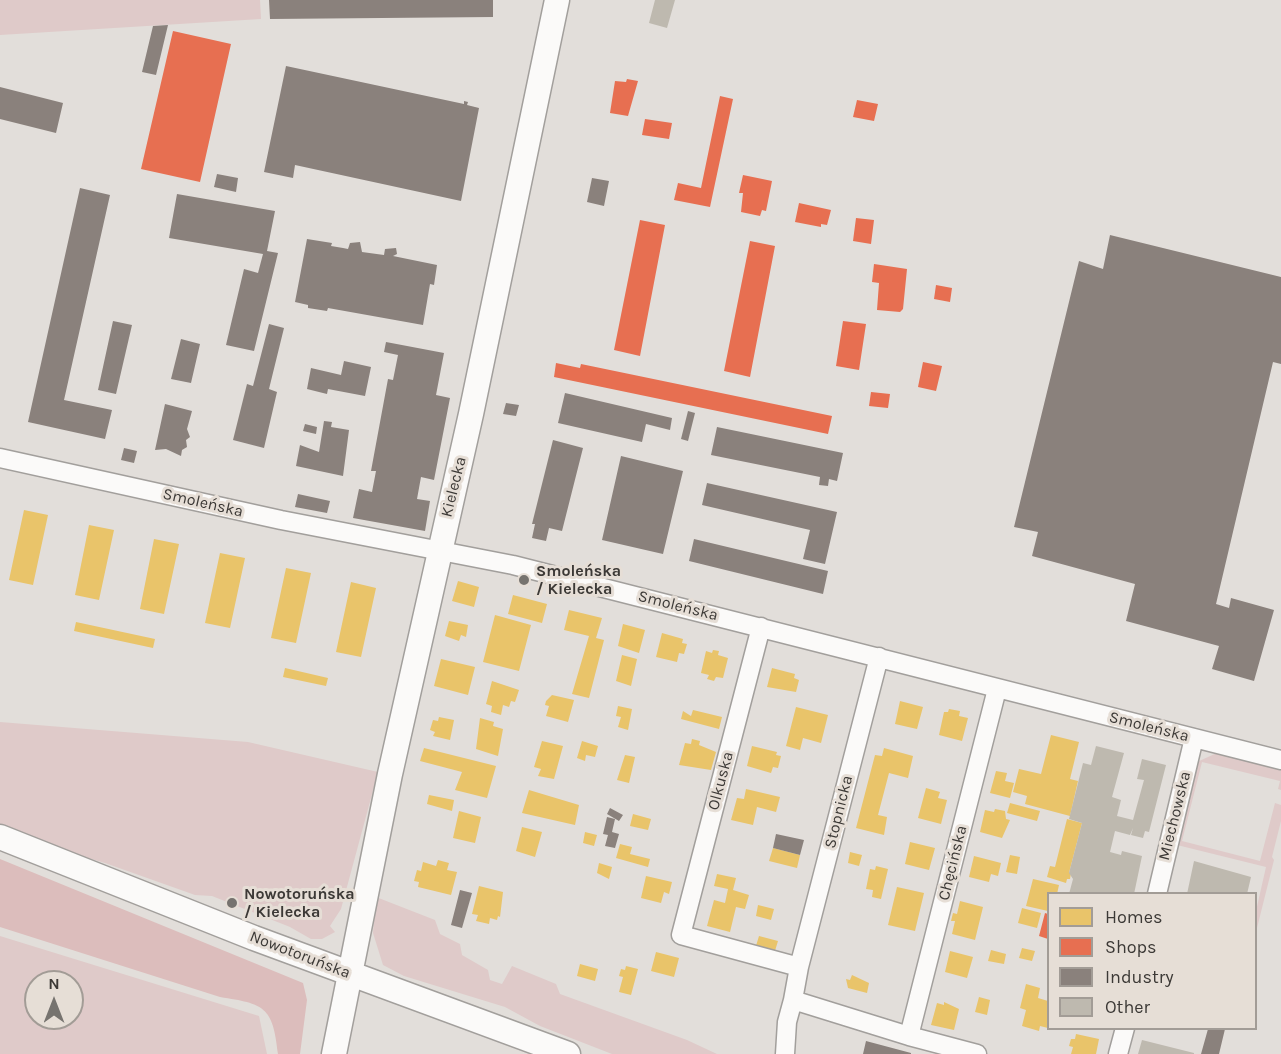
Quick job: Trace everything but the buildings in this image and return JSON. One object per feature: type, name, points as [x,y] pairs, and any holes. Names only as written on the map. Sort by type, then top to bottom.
[{"type":"street","name":"Kielecka","points":[[334,1054],[349,973],[439,550],[471,414],[557,0]]},
{"type":"street","name":"Smoleńska","points":[[0,458],[281,520],[513,565],[1281,760]]},
{"type":"street","name":"Olkuska","points":[[761,627],[681,935],[799,967]]},
{"type":"street","name":"Stopnicka","points":[[785,1054],[787,1022],[799,967],[879,657]]},
{"type":"street","name":"Chęcińska","points":[[909,1036],[997,689]]},
{"type":"street","name":"Miechowska","points":[[1157,892],[1194,738]]},
{"type":"street","name":"Nowotoruńska","points":[[0,837],[349,973],[568,1054]]},
{"type":"street","points":[[793,1000],[909,1036],[978,1054]]},
{"type":"street","points":[[1118,1054],[1125,1030]]},
{"type":"shaded area","points":[[0,0],[260,0],[261,19],[0,35]]},
{"type":"shaded area","points":[[0,722],[248,742],[378,772],[341,909],[330,926],[335,932],[322,939],[311,939],[290,927],[212,896],[195,895],[105,863],[0,832]]},
{"type":"shaded area","points":[[1219,752],[1281,767],[1281,790],[1278,789],[1280,781],[1202,762],[1182,841],[1260,861],[1275,803],[1281,805],[1281,821],[1272,857],[1274,860],[1257,928],[1257,907],[1266,867],[1177,845],[1197,762]]},
{"type":"shaded area","points":[[0,859],[303,983],[307,1000],[300,1054],[278,1054],[276,1038],[269,1017],[256,1005],[220,997],[0,927]]},
{"type":"shaded area","points":[[376,897],[435,920],[440,934],[460,944],[462,955],[488,970],[490,980],[502,984],[512,966],[556,984],[560,994],[687,1040],[717,1054],[612,1054],[540,1026],[505,1007],[404,976],[383,965],[373,933]]},
{"type":"shaded area","points":[[0,936],[259,1016],[267,1054],[0,1054]]},
{"type":"place","name":"Smoleńska / Kielecka","points":[[524,580]]},
{"type":"place","name":"Nowotoruńska / Kielecka","points":[[232,903]]}]
